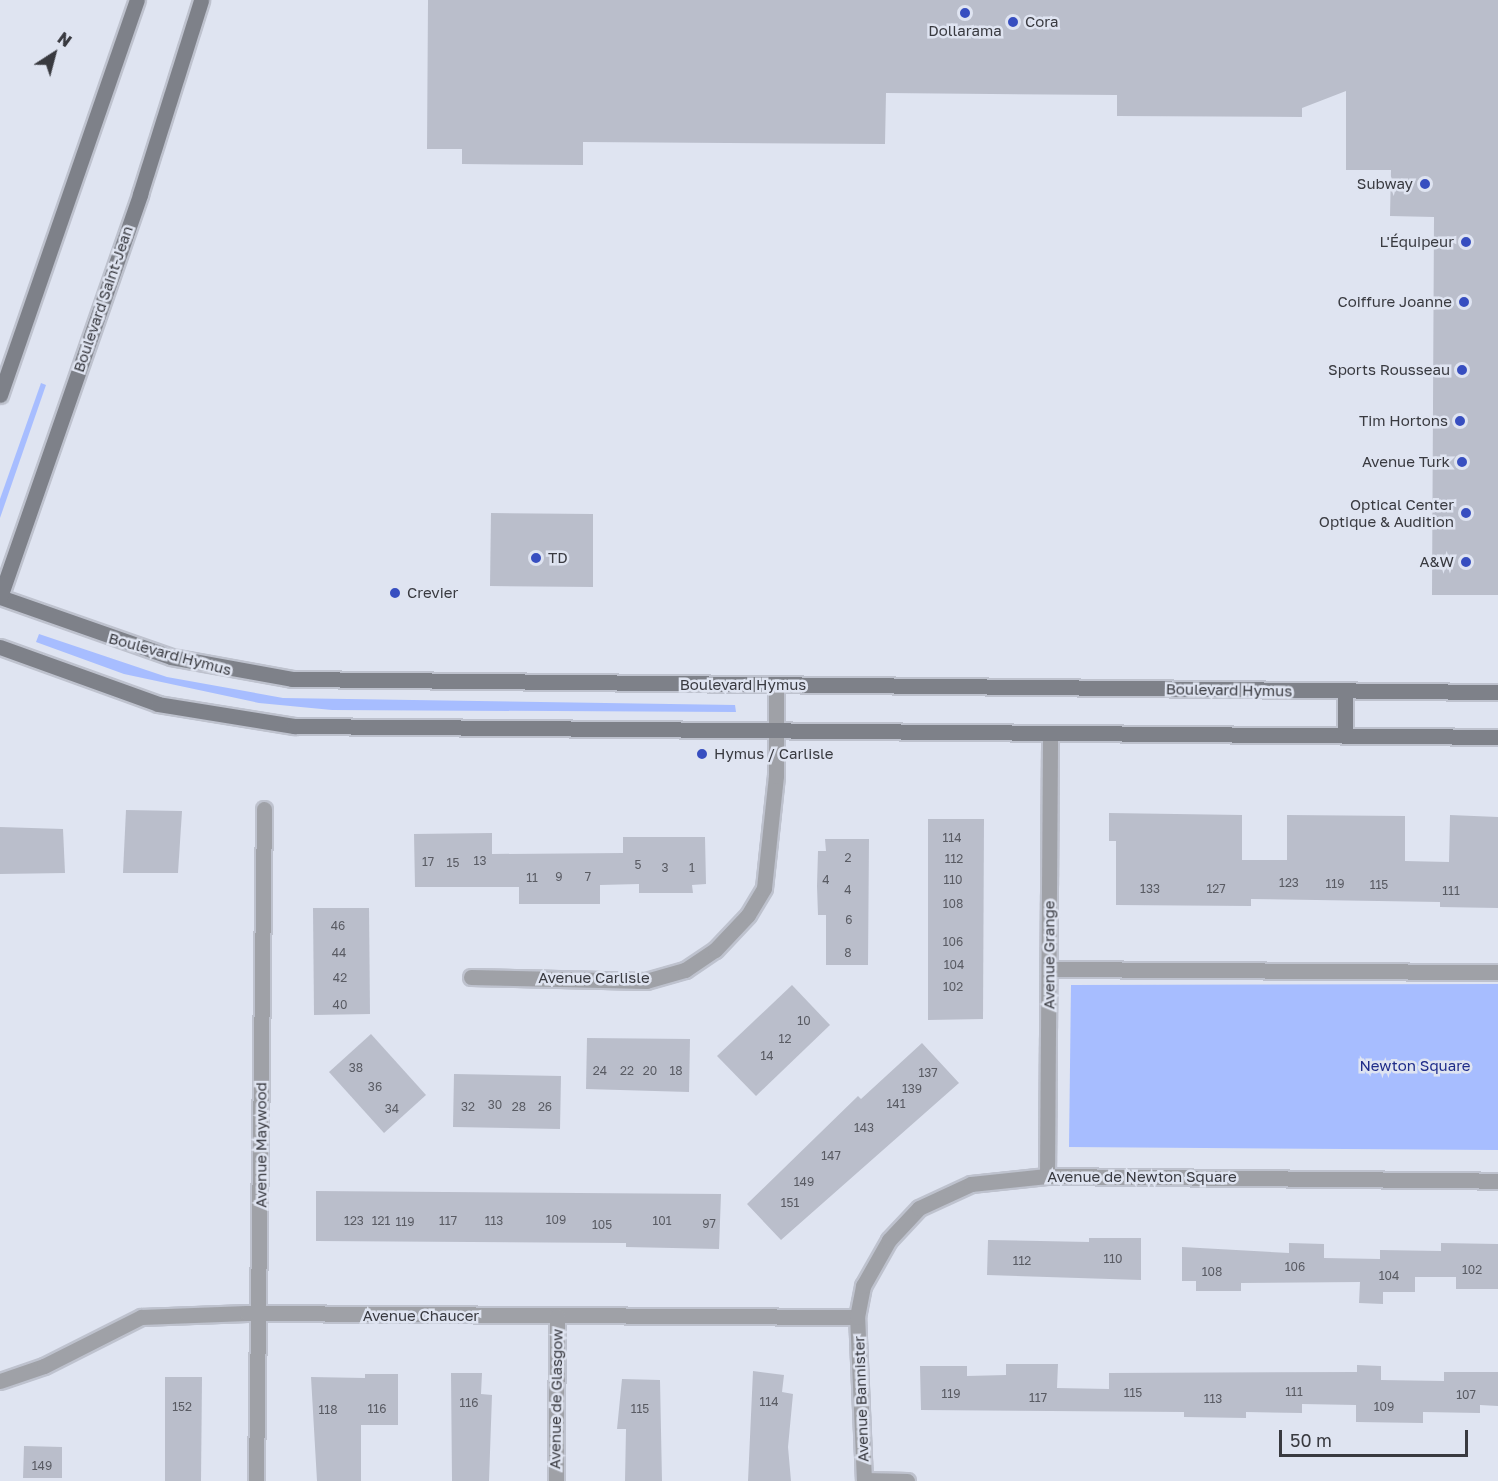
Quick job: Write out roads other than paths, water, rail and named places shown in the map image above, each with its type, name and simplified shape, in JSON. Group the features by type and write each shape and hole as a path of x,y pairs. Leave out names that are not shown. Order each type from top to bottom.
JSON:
{"street":[{"path":"0,395 137,0"},
{"name":"Boulevard Saint-Jean","path":"0,597 140,194 201,0"},
{"name":"Boulevard Hymus","path":"0,597 171,657 292,679 1498,692"},
{"path":"0,647 158,704 257,723 403,730 1498,737"},
{"name":"Avenue Carlisle","path":"471,977 646,981 685,970 715,950 748,915 764,888 776,776 776,685"},
{"path":"1345,691 1345,736"},
{"name":"Avenue Grange","path":"1047,1176 1050,735"},
{"name":"Avenue Maywood","path":"256,1481 260,1315 264,809"},
{"path":"1048,969 1498,972"},
{"name":"Avenue de Newton Square","path":"857,1317 863,1286 889,1240 919,1208 971,1184 1047,1176 1498,1181"},
{"name":"Avenue Chaucer","path":"0,1381 44,1366 141,1317 260,1315 857,1317"},
{"name":"Avenue de Glasgow","path":"556,1481 557,1316"},
{"name":"Avenue Bannister","path":"857,1317 864,1481"},
{"path":"864,1481 907,1481"}],"place":[{"name":"Dollarama","path":"965,13"},
{"name":"Cora","path":"1013,22"},
{"name":"Subway","path":"1425,184"},
{"name":"L'Équipeur","path":"1466,242"},
{"name":"Coiffure Joanne","path":"1464,302"},
{"name":"Sports Rousseau","path":"1462,370"},
{"name":"Tim Hortons","path":"1460,421"},
{"name":"Avenue Turk","path":"1462,462"},
{"name":"Optical Center Optique & Audition","path":"1466,513"},
{"name":"TD","path":"536,558"},
{"name":"A&W","path":"1466,562"},
{"name":"Crevier","path":"395,593"},
{"name":"Hymus / Carlisle","path":"702,754"}],"park label":[{"name":"Newton Square","path":"1415,1066"}]}
